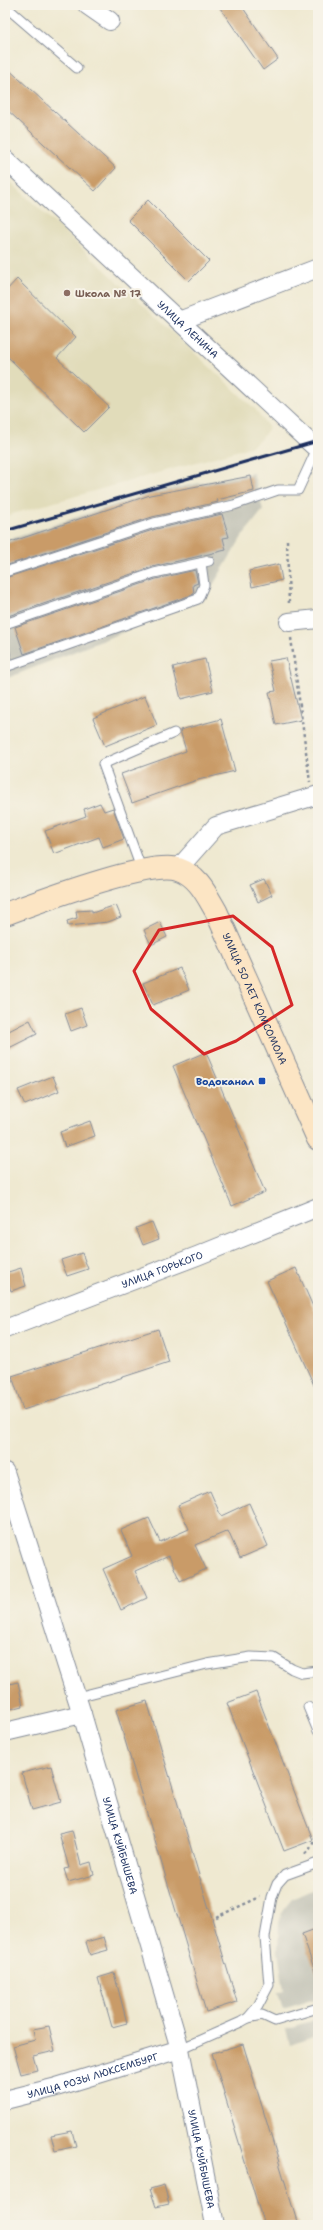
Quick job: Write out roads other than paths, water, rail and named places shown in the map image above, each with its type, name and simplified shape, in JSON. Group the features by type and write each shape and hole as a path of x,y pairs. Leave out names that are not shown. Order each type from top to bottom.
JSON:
{"street":[{"path":"87,5 110,21"},
{"name":"УЛИЦА ЛЕНИНА","path":"5,159 179,320 317,451"},
{"path":"179,320 318,268"},
{"path":"289,622 318,620"},
{"path":"5,914 66,892 142,871 165,868 178,869 216,826 315,796"},
{"name":"УЛИЦА 50 ЛЕТ КОМСОМОЛА","path":"178,869 192,876 203,887 216,911 318,1139"},
{"name":"УЛИЦА ГОРЬКОГО","path":"5,1328 198,1256 318,1206"},
{"name":"УЛИЦА КУЙБЫШЕВА","path":"5,1472 77,1697 180,2049 215,2225"},
{"path":"5,1732 82,1714"},
{"name":"УЛИЦА РОЗЫ ЛЮКСЕМБУРГ","path":"5,2100 53,2088 180,2049"}],"lane":[{"path":"5,6 77,68"},
{"path":"5,572 154,523 234,505 278,490 298,490 317,451"},
{"path":"5,624 154,573 205,562 204,585 198,599 8,666 5,653"},
{"path":"142,871 103,764 174,734"},
{"path":"77,1697 207,1664 251,1657 274,1658 302,1673 318,1671"},
{"path":"308,1707 318,1731"},
{"path":"248,2018 258,2006 269,1985 265,1937 272,1897 277,1884 285,1875 318,1863"},
{"path":"180,2049 248,2018 262,2015 275,2021 318,2008"}],"railway":[{"path":"5,531 318,441"}],"place":[{"name":"Школа № 17","path":"67,293"},
{"name":"Водоканал","path":"262,1081"}]}
